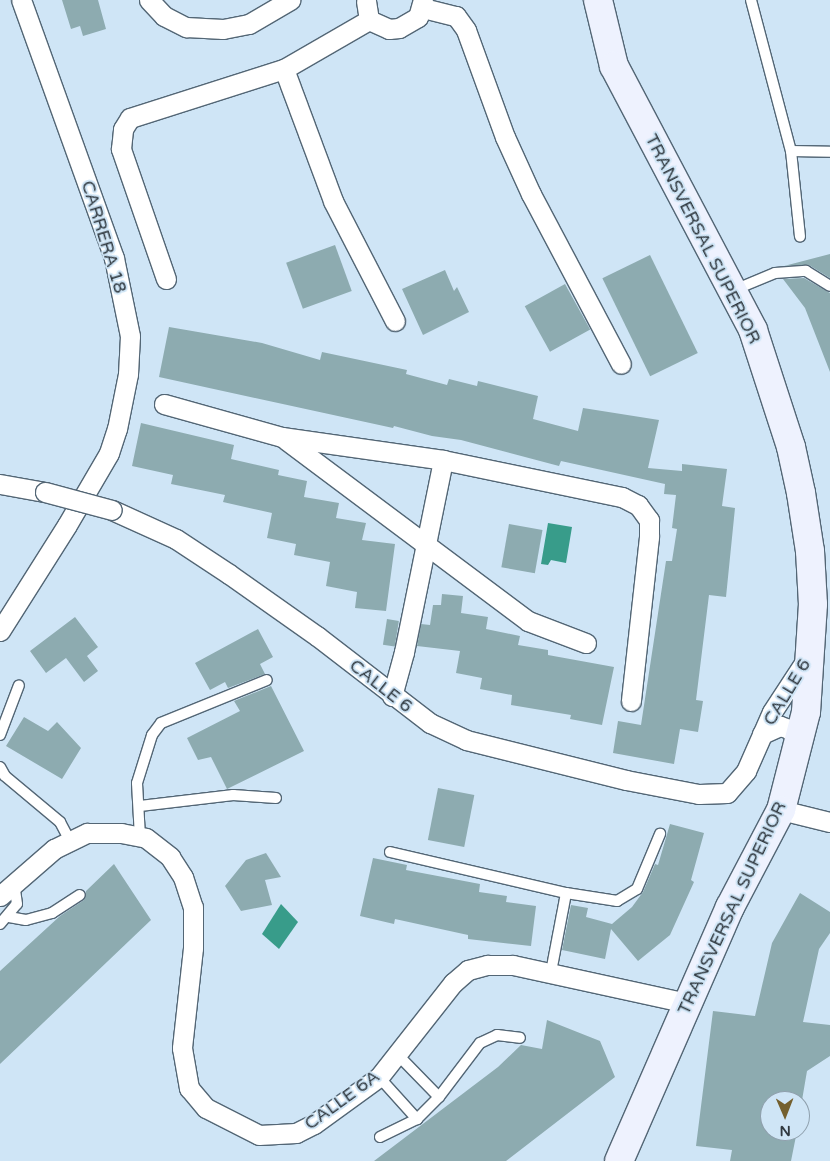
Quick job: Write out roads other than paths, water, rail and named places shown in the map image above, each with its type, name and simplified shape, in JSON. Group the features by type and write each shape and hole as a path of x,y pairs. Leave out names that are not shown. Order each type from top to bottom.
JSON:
{"main road":[{"name":"TRANSVERSAL SUPERIOR","path":"598,0 614,66 753,330 791,447 801,493 810,551 812,650 806,712 781,810 730,907 619,1161"}],"street":[{"name":"CARRERA 18","path":"0,631 67,525 109,453 117,429 128,374 130,336 114,258 21,0"},
{"path":"149,0 164,16 186,26 224,29 249,24 290,0"},
{"path":"366,0 369,20 378,26 399,28 418,17 423,4 456,16 466,30 505,137 531,194 621,364"},
{"path":"166,279 121,150 123,129 130,118 284,69 369,20"},
{"path":"284,69 334,201 395,321"},
{"path":"164,404 282,438 443,460 622,497 638,505 649,520 631,701"},
{"path":"282,438 424,541 528,620 586,643"},
{"path":"392,696 404,652 424,541 443,460"},
{"name":"CALLE 6","path":"0,484 45,492 112,510 176,539 317,636 392,696 430,723 466,740 626,780 699,794 727,793 736,785 762,734 812,650"},
{"name":"CALLE 6","path":"762,734 780,726 789,729 799,740"},
{"path":"781,810 830,822"},
{"name":"CALLE 6A","path":"0,896 54,849 87,833 121,833 140,837 170,856 183,877 193,907 193,948 182,1055 189,1088 206,1108 259,1135 296,1133 314,1124 379,1077 453,983 468,970 487,965 551,972 687,1003"}],"lane":[{"path":"752,0 791,151 800,237"},
{"path":"791,151 830,152"},
{"path":"732,290 775,273 806,271 830,286"},
{"path":"140,837 140,806 137,783 152,735 161,723 267,680"},
{"path":"0,735 19,685"},
{"path":"0,767 5,776 60,822 70,841"},
{"path":"140,806 233,795 276,798"},
{"path":"390,852 566,893 617,901 637,889 660,834"},
{"path":"0,924 9,917 17,904 14,883"},
{"path":"551,972 566,893"},
{"path":"9,917 26,920 52,913 80,895"},
{"path":"380,1137 417,1119 439,1097 480,1043 497,1035 520,1038"},
{"path":"397,1054 439,1097"},
{"path":"379,1077 417,1119"}]}
